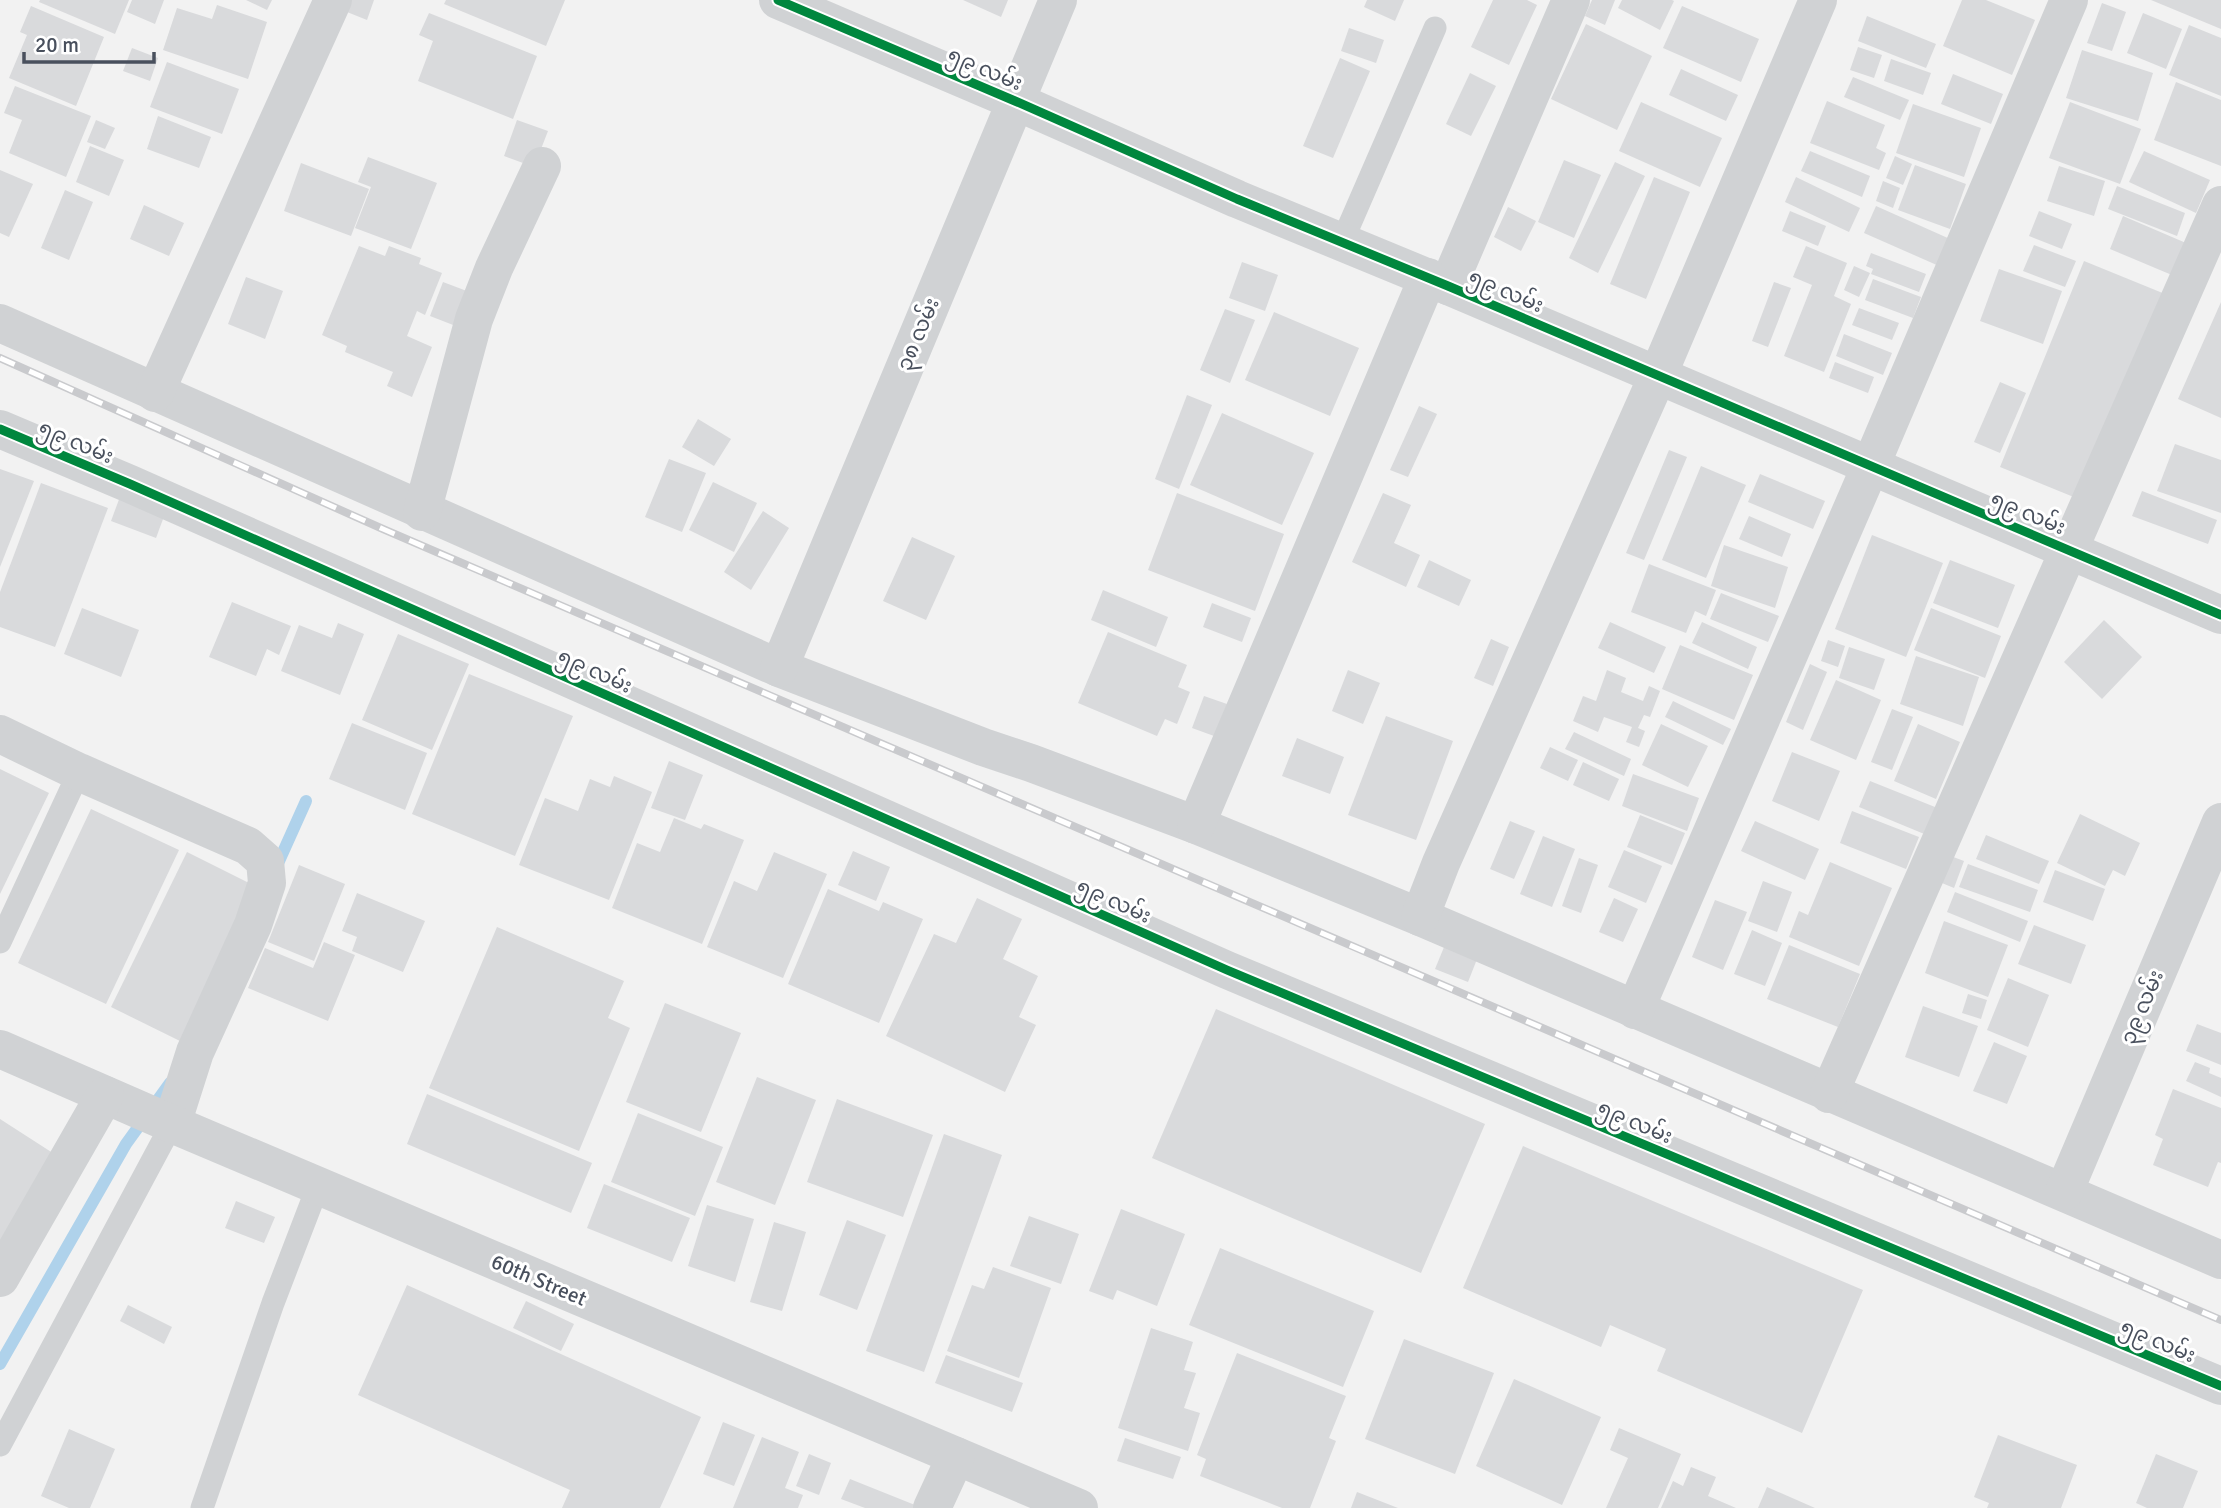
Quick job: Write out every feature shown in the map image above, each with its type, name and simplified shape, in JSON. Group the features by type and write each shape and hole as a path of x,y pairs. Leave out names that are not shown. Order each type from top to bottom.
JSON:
{"street":[{"path":"155,393 332,0"},
{"name":"၅၉ လမ်း","path":"778,0 1237,200 1438,281 2221,615"},
{"name":"၃၈ လမ်း","path":"779,668 1058,0"},
{"path":"1196,825 1438,281 1571,0"},
{"path":"1420,917 1441,863 1658,375 1818,0"},
{"path":"1635,1010 1871,465 2068,0"},
{"path":"422,512 474,319 494,268 542,166"},
{"path":"1829,1094 2221,205"},
{"path":"0,323 779,668 1196,825 1420,917 2221,1260"},
{"name":"၅၉ လမ်း","path":"0,429 1227,970 2221,1386"},
{"path":"0,734 79,772 248,846 265,861 267,883 253,925 195,1052 140,1110 0,1278"},
{"name":"၃၉ လမ်း","path":"2064,1192 2221,822"},
{"name":"60th Street","path":"0,1049 1079,1508"},
{"path":"932,1508 956,1455"}],"lane":[{"path":"1342,242 1435,28"},
{"path":"0,942 79,772"},
{"path":"0,1445 140,1110"},
{"path":"202,1508 272,1303 317,1186"}],"building":[{"path":"129,0 115,34 39,2"},
{"path":"132,0 164,0 155,24 127,12"},
{"path":"246,0 272,0 267,10"},
{"path":"346,0 374,0 367,20 342,10"},
{"path":"446,0 565,0 546,46 444,4"},
{"path":"963,0 1008,0 1001,17"},
{"path":"1367,0 1404,0 1395,21 1364,7"},
{"path":"1493,0 1527,0 1537,5 1509,65 1471,47"},
{"path":"1592,0 1615,0 1605,25 1585,16"},
{"path":"1622,0 1674,1 1660,30 1618,8"},
{"path":"1962,0 1986,0 2035,20 2012,75 1943,46"},
{"path":"2151,0 2221,0 2221,29"},
{"path":"2102,3 2126,12 2112,51 2087,43"},
{"path":"217,5 267,22 248,79 163,50 177,8 212,19"},
{"path":"31,6 104,37 76,106 9,78 27,35 20,32"},
{"path":"1682,6 1759,39 1741,82 1663,48"},
{"path":"429,13 537,56 513,119 418,81 433,41 419,35"},
{"path":"2143,13 2182,29 2166,69 2127,53"},
{"path":"1867,16 1936,44 1926,68 1858,41"},
{"path":"1586,24 1652,56 1617,130 1551,99"},
{"path":"2189,25 2221,38 2221,96 2169,75"},
{"path":"1349,28 1384,40 1376,63 1341,51"},
{"path":"1858,47 1882,55 1874,78 1850,70"},
{"path":"132,48 158,58 150,81 123,71"},
{"path":"2082,50 2153,73 2138,121 2066,98"},
{"path":"1340,58 1370,71 1333,158 1303,146"},
{"path":"1891,59 1931,73 1923,95 1884,81"},
{"path":"167,62 239,89 222,134 150,107"},
{"path":"1681,69 1738,95 1726,121 1669,95"},
{"path":"1470,73 1496,86 1471,136 1446,124"},
{"path":"1953,74 2003,94 1991,124 1941,104"},
{"path":"1853,77 1909,100 1900,120 1844,97"},
{"path":"2176,82 2221,100 2221,166 2154,140"},
{"path":"15,86 91,116 66,177 9,153 22,120 4,113"},
{"path":"1827,101 1885,125 1876,148 1886,153 1879,170 1810,143"},
{"path":"1641,102 1722,138 1700,187 1619,151"},
{"path":"2070,102 2141,129 2120,184 2049,158"},
{"path":"1913,104 1981,128 1964,177 1896,153"},
{"path":"158,116 211,137 199,168 147,149"},
{"path":"96,120 115,128 105,149 87,142"},
{"path":"517,120 548,131 534,167 504,156"},
{"path":"90,146 124,160 109,196 76,182"},
{"path":"1810,151 1870,176 1862,197 1801,171"},
{"path":"2144,151 2210,180 2196,213 2129,182"},
{"path":"1895,156 1912,164 1903,185 1886,178"},
{"path":"368,157 437,183 411,249 355,228 371,187 358,182"},
{"path":"1564,160 1601,175 1574,238 1538,222"},
{"path":"1615,162 1645,176 1598,273 1569,258"},
{"path":"301,163 369,189 351,236 284,211"},
{"path":"1915,165 1966,184 1950,229 1898,210"},
{"path":"2059,166 2105,181 2094,216 2047,201"},
{"path":"0,170 33,184 9,237 0,233"},
{"path":"1654,177 1690,192 1646,299 1610,284"},
{"path":"1796,177 1860,208 1849,232 1785,202"},
{"path":"1883,181 1900,188 1893,208 1876,201"},
{"path":"2117,186 2185,213 2177,236 2108,209"},
{"path":"65,190 93,202 69,260 41,248"},
{"path":"144,205 184,223 169,256 130,239"},
{"path":"1876,206 1950,239 1939,266 1864,233"},
{"path":"1508,207 1536,221 1521,251 1494,237"},
{"path":"1790,211 1826,226 1818,246 1782,231"},
{"path":"2039,211 2072,224 2062,249 2029,236"},
{"path":"2123,216 2193,246 2179,278 2110,249"},
{"path":"2034,245 2076,261 2065,287 2023,271"},
{"path":"359,246 385,256 389,246 421,258 419,264 442,273 425,315 417,311 407,336 432,347 412,397 387,386 393,372 345,352 347,346 322,335"},
{"path":"1806,246 1847,263 1834,296 1851,304 1824,372 1784,356 1812,285 1793,277"},
{"path":"1871,253 1926,274 1919,292 1871,274 1873,269 1866,266"},
{"path":"2084,261 2165,294 2081,500 2000,467"},
{"path":"1242,262 1278,275 1265,311 1229,298"},
{"path":"1854,266 1870,273 1859,297 1844,290"},
{"path":"1999,269 2062,291 2043,344 1980,321"},
{"path":"246,277 283,291 265,339 228,324"},
{"path":"1873,279 1921,297 1913,318 1865,300"},
{"path":"443,282 480,296 466,330 430,316"},
{"path":"1774,282 1791,288 1768,347 1752,341"},
{"path":"2221,302 2221,418 2178,399"},
{"path":"1859,308 1899,323 1892,340 1852,325"},
{"path":"1225,309 1255,320 1230,383 1200,370"},
{"path":"1274,312 1359,348 1330,416 1245,380"},
{"path":"1844,334 1892,353 1883,375 1836,356"},
{"path":"1835,362 1874,377 1868,393 1829,378"},
{"path":"2000,382 2026,393 2000,453 1974,442"},
{"path":"1187,395 1212,405 1179,489 1155,479"},
{"path":"1419,406 1437,414 1408,477 1390,470"},
{"path":"1222,413 1314,453 1282,525 1190,485"},
{"path":"698,419 731,439 714,466 682,447"},
{"path":"2175,444 2221,460 2221,513 2157,491"},
{"path":"1669,450 1687,457 1644,560 1626,553"},
{"path":"669,459 706,473 682,532 645,517"},
{"path":"1701,466 1746,485 1706,578 1662,560"},
{"path":"0,469 34,481 0,567"},
{"path":"1760,474 1825,501 1813,529 1748,502"},
{"path":"713,482 757,503 734,552 689,530"},
{"path":"41,483 108,508 55,647 0,627 0,592"},
{"path":"2142,491 2217,520 2208,544 2132,516"},
{"path":"1177,493 1284,534 1255,611 1148,570"},
{"path":"1383,493 1411,505 1394,543 1420,555 1406,587 1352,562"},
{"path":"121,494 166,511 156,538 111,521"},
{"path":"763,511 789,528 751,590 724,572"},
{"path":"1749,516 1791,534 1782,557 1739,539"},
{"path":"1872,535 1943,563 1906,657 1835,629"},
{"path":"912,537 955,556 926,620 883,601"},
{"path":"1724,545 1788,567 1775,608 1711,586"},
{"path":"1429,560 1471,580 1459,606 1417,587"},
{"path":"1950,560 2015,585 1998,628 1933,603"},
{"path":"1649,564 1716,590 1706,616 1695,611 1686,633 1631,612"},
{"path":"1103,590 1168,617 1156,647 1091,620"},
{"path":"1721,593 1779,616 1768,642 1710,619"},
{"path":"232,602 291,626 279,655 267,649 256,676 209,657"},
{"path":"1212,603 1251,618 1242,642 1203,627"},
{"path":"82,608 139,630 121,677 64,654"},
{"path":"1931,608 2001,636 1985,678 1914,650"},
{"path":"2104,620 2142,657 2102,699 2064,662"},
{"path":"1610,622 1666,647 1654,673 1598,648"},
{"path":"1702,622 1757,647 1748,669 1692,643"},
{"path":"338,623 364,634 340,695 281,671 299,625 332,638"},
{"path":"1108,632 1187,665 1178,687 1190,692 1177,724 1165,719 1157,736 1078,703"},
{"path":"398,634 469,664 432,750 362,720"},
{"path":"1491,639 1509,647 1493,686 1474,678"},
{"path":"1828,640 1845,646 1838,667 1821,661"},
{"path":"1680,645 1753,675 1734,720 1662,689"},
{"path":"1849,647 1885,659 1874,690 1839,678"},
{"path":"1916,656 1979,677 1963,726 1900,704"},
{"path":"1810,664 1827,672 1803,730 1786,722"},
{"path":"1348,670 1380,683 1363,724 1332,711"},
{"path":"1607,670 1626,678 1621,692 1643,701 1649,686 1660,691 1650,717 1644,715 1638,728 1645,731 1639,747 1626,742 1632,727 1604,717 1598,732 1573,721 1583,696 1596,701"},
{"path":"469,674 573,716 515,856 412,814"},
{"path":"1836,680 1881,700 1856,760 1810,740"},
{"path":"1204,696 1227,704 1214,736 1192,728"},
{"path":"1673,701 1731,729 1723,745 1665,717"},
{"path":"1892,709 1913,717 1892,770 1871,762"},
{"path":"1386,716 1453,741 1416,840 1348,815"},
{"path":"352,723 427,753 405,810 329,779"},
{"path":"1661,724 1708,746 1688,787 1642,765"},
{"path":"1918,724 1960,742 1936,799 1894,781"},
{"path":"1574,732 1631,759 1624,776 1565,749"},
{"path":"1297,738 1344,757 1330,794 1282,776"},
{"path":"1550,747 1578,760 1568,781 1540,768"},
{"path":"1792,752 1840,771 1819,821 1772,801"},
{"path":"669,761 703,775 685,820 651,808"},
{"path":"1583,762 1619,779 1609,801 1573,785"},
{"path":"0,769 49,793 0,894"},
{"path":"1633,774 1699,798 1687,831 1622,806"},
{"path":"614,776 652,792 609,900 519,865 545,798 578,811 590,779 610,787"},
{"path":"1870,781 1940,809 1929,836 1859,807"},
{"path":"91,809 179,850 106,1004 18,963"},
{"path":"1852,811 1919,837 1906,869 1840,843"},
{"path":"2080,814 2140,843 2125,876 2113,870 2105,886 2057,863"},
{"path":"1640,815 1685,833 1672,865 1627,847"},
{"path":"674,818 701,829 704,824 744,840 702,944 612,908 637,843 660,852"},
{"path":"1510,821 1535,831 1514,879 1490,869"},
{"path":"1755,821 1819,849 1805,880 1741,851"},
{"path":"1986,835 2049,861 2039,884 1976,859"},
{"path":"1543,836 1575,849 1552,907 1520,894"},
{"path":"1624,850 1662,866 1646,903 1608,887"},
{"path":"853,851 890,867 876,901 838,885"},
{"path":"187,852 257,887 182,1042 111,1007"},
{"path":"774,852 827,874 783,978 707,947 734,881 757,891"},
{"path":"1948,855 1964,861 1954,888 1937,881"},
{"path":"1579,858 1598,865 1581,913 1562,906"},
{"path":"1830,862 1892,888 1859,966 1789,937 1799,911 1808,915"},
{"path":"1968,864 2038,890 2030,912 1959,887"},
{"path":"299,865 345,884 314,961 268,942"},
{"path":"2055,870 2105,889 2093,921 2043,902"},
{"path":"1763,881 1792,892 1777,932 1748,921"},
{"path":"828,889 879,911 883,902 923,919 879,1023 788,984"},
{"path":"1955,892 2028,921 2020,942 1947,912"},
{"path":"357,893 425,921 403,972 352,951 357,937 342,931"},
{"path":"977,898 1022,919 1003,959 1038,976 1019,1017 1036,1025 1005,1092 886,1036 934,934 956,943"},
{"path":"1614,898 1638,909 1623,942 1599,932"},
{"path":"1715,900 1747,912 1723,970 1692,957"},
{"path":"1944,921 2008,945 1988,997 1925,973"},
{"path":"2034,925 2086,945 2071,984 2018,964"},
{"path":"497,927 624,981 608,1018 630,1028 579,1151 429,1088"},
{"path":"1752,930 1782,943 1765,986 1734,974"},
{"path":"1449,935 1481,949 1468,982 1435,969"},
{"path":"324,942 355,955 328,1021 248,988 265,948 313,968"},
{"path":"1789,945 1860,974 1838,1027 1767,999"},
{"path":"2008,978 2049,995 2028,1047 1987,1030"},
{"path":"1968,994 1987,1000 1981,1019 1962,1013"},
{"path":"665,1003 741,1033 701,1132 626,1102"},
{"path":"1923,1006 1978,1026 1959,1077 1905,1057"},
{"path":"1216,1009 1485,1124 1421,1273 1152,1158"},
{"path":"2197,1024 2221,1033 2221,1065 2186,1051"},
{"path":"1994,1042 2027,1056 2007,1104 1973,1091"},
{"path":"2195,1062 2210,1068 2209,1073 2221,1078 2221,1097 2186,1081"},
{"path":"757,1077 816,1100 775,1205 716,1182"},
{"path":"2173,1089 2221,1108 2221,1163 2218,1162 2208,1187 2153,1165 2163,1139 2155,1135"},
{"path":"427,1094 592,1163 571,1213 407,1144"},
{"path":"837,1099 933,1135 903,1217 807,1182"},
{"path":"638,1113 723,1147 695,1216 611,1182"},
{"path":"0,1119 59,1157 0,1249"},
{"path":"944,1134 1002,1155 924,1372 866,1351"},
{"path":"1523,1146 1863,1290 1802,1433 1657,1371 1666,1349 1610,1325 1601,1347 1463,1288"},
{"path":"604,1184 690,1218 672,1262 587,1228"},
{"path":"236,1201 275,1217 264,1243 225,1228"},
{"path":"707,1205 754,1219 735,1282 688,1266"},
{"path":"1121,1209 1185,1234 1157,1306 1117,1290 1113,1300 1089,1291"},
{"path":"1029,1216 1079,1234 1061,1284 1010,1266"},
{"path":"847,1220 886,1235 857,1310 819,1295"},
{"path":"774,1222 806,1232 782,1311 750,1302"},
{"path":"1220,1248 1374,1311 1343,1387 1189,1325"},
{"path":"993,1267 1051,1288 1019,1378 947,1351 972,1285 984,1289"},
{"path":"407,1285 701,1417 660,1508 562,1508 570,1490 358,1395"},
{"path":"526,1301 574,1324 561,1351 513,1328"},
{"path":"128,1305 172,1327 164,1344 120,1321"},
{"path":"1151,1328 1193,1342 1184,1370 1196,1373 1184,1408 1200,1413 1188,1451 1118,1428"},
{"path":"1404,1339 1494,1373 1455,1474 1365,1439"},
{"path":"1237,1353 1346,1396 1329,1438 1336,1441 1310,1508 1282,1508 1200,1476 1206,1459 1197,1455"},
{"path":"946,1355 1023,1383 1012,1412 935,1383"},
{"path":"1514,1379 1601,1417 1562,1505 1476,1466"},
{"path":"723,1422 755,1435 734,1486 703,1474"},
{"path":"1619,1428 1681,1454 1658,1508 1606,1508 1628,1458 1610,1450"},
{"path":"69,1429 115,1449 90,1508 69,1508 41,1496"},
{"path":"1998,1435 2077,1465 2061,1508 1987,1508 1989,1503 1974,1497"},
{"path":"762,1437 799,1452 785,1488 803,1495 798,1508 733,1508"},
{"path":"1125,1438 1181,1457 1173,1479 1117,1461"},
{"path":"809,1454 831,1463 819,1495 796,1486"},
{"path":"2156,1454 2198,1471 2183,1508 2147,1508 2136,1503"},
{"path":"1691,1467 1716,1477 1708,1496 1736,1508 1661,1508 1673,1481 1683,1486"},
{"path":"850,1479 915,1505 914,1508 865,1508 841,1499"},
{"path":"1767,1487 1815,1508 1758,1508"},
{"path":"1357,1492 1398,1508 1351,1508"}],"waterway":[{"path":"275,870 306,801"},
{"path":"0,1364 126,1144 170,1083"}],"railway":[{"path":"0,358 383,529 2221,1320"}],"cycle path":[{"path":"778,0 1237,199 2221,615"},
{"path":"0,429 130,484 1227,970 2221,1386"}]}
